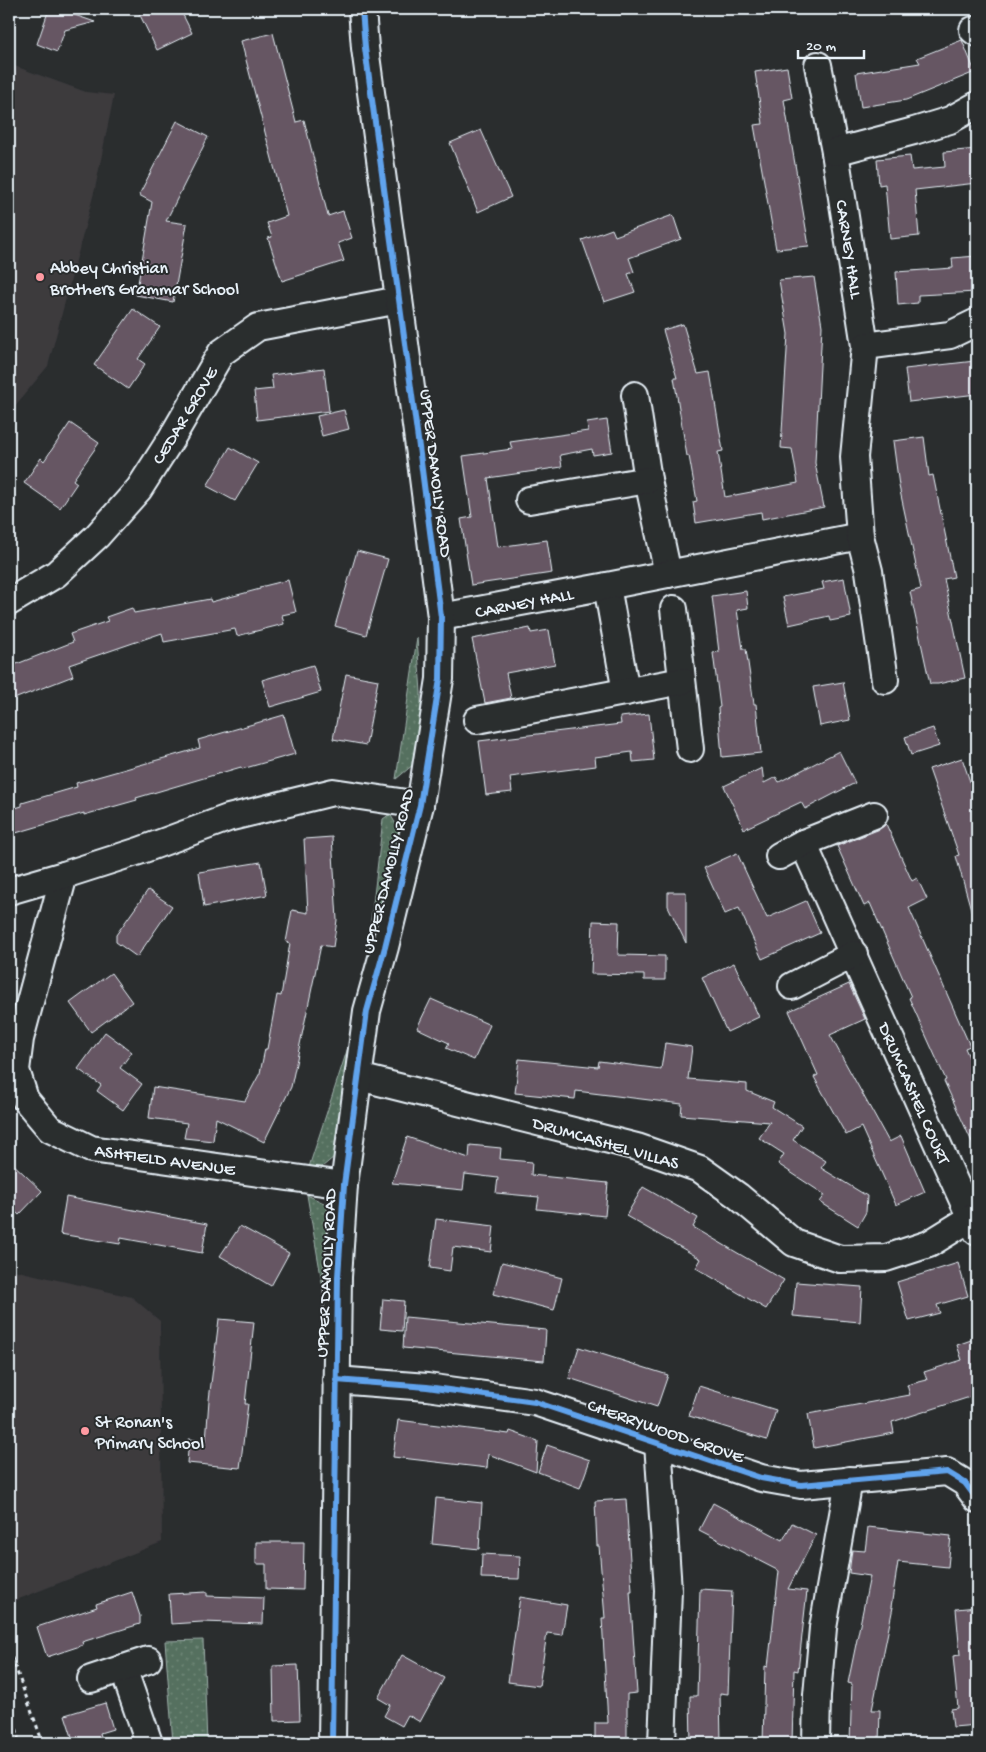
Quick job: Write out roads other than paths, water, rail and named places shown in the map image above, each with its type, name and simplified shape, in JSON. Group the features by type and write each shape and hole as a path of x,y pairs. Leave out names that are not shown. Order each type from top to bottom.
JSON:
{"street":[{"name":"UPPER DAMOLLY ROAD","path":"332,1743 338,1277 344,1185 367,1012 420,805 440,679 440,617 365,48 362,9"},
{"name":"CARNEY HALL","path":"818,66 835,152 865,346 854,457 860,536 869,571 885,680"},
{"path":"835,152 950,120 977,105"},
{"name":"CEDAR GROVE","path":"9,602 56,574 97,536 125,505 138,489 171,439 221,353 258,327 399,300"},
{"path":"865,346 950,335 977,322"},
{"path":"635,396 648,480 668,574"},
{"path":"529,500 648,480"},
{"name":"CARNEY HALL","path":"440,617 860,536"},
{"path":"607,586 626,692"},
{"path":"674,609 690,749"},
{"path":"477,720 682,681"},
{"path":"9,891 64,876 139,851 228,818 333,792 420,805"},
{"path":"779,856 803,843 874,816"},
{"name":"DRUMCASHEL COURT","path":"803,843 974,1225"},
{"name":"ASHFIELD AVENUE","path":"64,876 20,1039 16,1070 25,1099 50,1129 91,1149 344,1185"},
{"path":"792,986 854,954"},
{"name":"DRUMCASHEL VILLAS","path":"359,1077 637,1147 700,1169 738,1196 794,1243 840,1259 886,1258 921,1247 974,1225"},
{"name":"CHERRYWOOD GROVE","path":"336,1380 427,1387 535,1402 761,1478 801,1485 947,1472 965,1483 977,1499"},
{"name":"CHERRYWOOD GROVE","path":"658,1443 668,1590 662,1743"},
{"path":"816,1743 817,1695 823,1628 849,1480"},
{"path":"91,1679 148,1660"},
{"path":"123,1668 149,1743"}],"place":[{"name":"Abbey Christian Brothers Grammar School","path":"40,277"},
{"name":"St Ronan's Primary School","path":"85,1431"}]}
